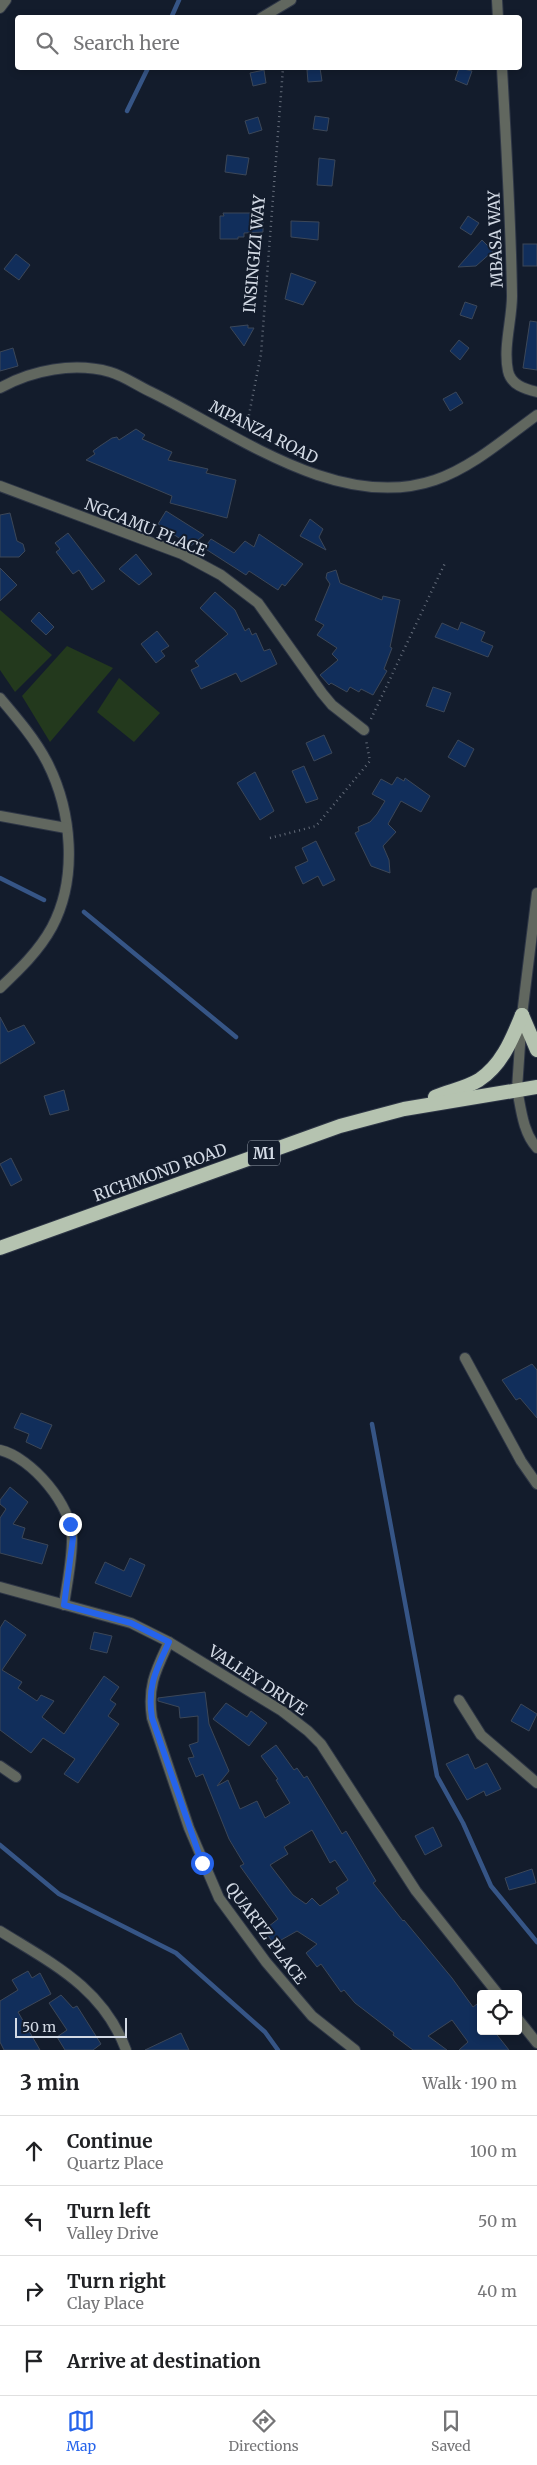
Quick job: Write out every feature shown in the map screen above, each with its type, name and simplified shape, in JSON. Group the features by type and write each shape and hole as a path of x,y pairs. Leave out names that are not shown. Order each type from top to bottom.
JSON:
{"highway":[{"path":"522,1016 537,1050"},
{"path":"404,1109 478,1080 504,1054 522,1016"},
{"name":"RICHMOND ROAD","path":"0,1248 340,1126 404,1109 517,1089 537,1088"}],"street":[{"path":"0,8 6,0"},
{"path":"266,15 292,0"},
{"path":"497,0 498,15"},
{"name":"MBASA WAY","path":"502,70 512,298 507,345 508,372 516,384 523,389 537,392"},
{"name":"MPANZA ROAD","path":"0,388 14,380 72,367 110,372 170,401 243,441 314,475 363,486 406,487 436,480 472,462 537,415"},
{"name":"NGCAMU PLACE","path":"0,486 182,554 228,580 258,603 332,704 364,730"},
{"path":"0,698 47,763 64,812 68,872 52,927 26,963 0,988"},
{"path":"0,816 66,828"},
{"path":"537,893 522,1016 517,1089 525,1126 531,1141 537,1148"},
{"path":"465,1358 521,1461 537,1484"},
{"path":"0,1450 21,1460 36,1472 49,1486 66,1516 73,1538 64,1605"},
{"name":"VALLEY DRIVE","path":"0,1587 131,1623 169,1642 282,1711 308,1731 321,1744 416,1891 495,1990"},
{"name":"QUARTZ PLACE","path":"169,1642 154,1674 150,1690 150,1705 152,1718 202,1863 219,1898 266,1962 312,2016 355,2050"},
{"path":"459,1700 480,1735 537,1783"},
{"path":"0,1766 16,1777"},
{"path":"0,1931 80,1982 96,1998 111,2018 126,2050"},
{"path":"522,2024 537,2043"}],"path":[{"name":"INSINGIZI WAY","path":"243,441 261,354 283,70"},
{"path":"270,838 316,826 370,761 364,730 387,688 446,561"}],"green space":[{"path":"0,610 52,655 15,692 0,670"},
{"path":"67,646 113,668 50,742 22,696"},
{"path":"119,678 160,713 134,742 97,712"}],"building":[{"path":"264,70 266,83 253,86 250,73"},
{"path":"307,70 320,70 322,81 308,82"},
{"path":"458,70 472,71 467,85 455,80"},
{"path":"315,116 329,118 327,131 313,129"},
{"path":"258,117 262,130 249,134 245,121"},
{"path":"227,155 249,158 246,175 225,172"},
{"path":"319,158 335,160 332,186 317,185"},
{"path":"223,213 263,213 263,232 244,233 244,237 238,237 238,239 220,239 220,216 224,216"},
{"path":"468,216 479,223 471,235 460,228"},
{"path":"291,221 319,222 318,240 291,237"},
{"path":"482,240 493,251 476,266 458,267"},
{"path":"523,244 537,244 537,266 523,266"},
{"path":"16,254 30,265 19,280 4,269"},
{"path":"291,273 316,282 303,305 285,299"},
{"path":"465,302 477,306 472,319 460,315"},
{"path":"530,321 537,322 537,370 523,368"},
{"path":"248,325 248,328 254,328 244,346 230,327"},
{"path":"459,340 469,348 460,360 450,351"},
{"path":"13,348 18,366 0,371 0,352"},
{"path":"456,392 463,403 450,411 443,399"},
{"path":"136,429 145,435 142,439 172,452 168,460 208,469 206,473 236,480 227,518 170,503 172,496 86,460 95,454 93,451 112,438 117,437 119,440"},
{"path":"166,511 204,535 191,546 158,524"},
{"path":"10,513 17,541 23,544 25,551 19,557 0,557 0,515"},
{"path":"310,519 323,529 319,537 326,550 300,536"},
{"path":"68,533 105,581 92,590 79,570 73,574 56,552 60,549 55,543"},
{"path":"259,534 303,564 285,586 282,584 278,590 249,571 246,575 204,548 211,539 234,553 245,541 254,547"},
{"path":"136,554 152,574 139,585 119,569"},
{"path":"0,568 17,585 0,601"},
{"path":"336,570 340,583 382,600 383,596 400,600 390,647 392,648 384,669 387,671 373,695 361,689 359,692 350,687 347,692 331,683 329,685 320,675 338,660 332,654 337,648 317,635 324,625 315,620 330,584 326,578 327,573"},
{"path":"215,592 235,610 245,631 249,628 252,635 256,633 264,651 270,649 277,664 241,682 236,673 201,689 191,670 199,666 195,661 228,634 200,608"},
{"path":"39,612 54,627 46,635 31,621"},
{"path":"461,622 485,632 481,641 493,646 488,657 435,637 442,623 458,630"},
{"path":"157,631 169,646 161,651 165,656 156,663 141,644"},
{"path":"433,687 451,693 444,712 426,706"},
{"path":"324,735 332,753 314,761 306,743"},
{"path":"458,740 474,749 465,767 448,757"},
{"path":"304,766 318,799 306,803 292,771"},
{"path":"255,772 274,811 260,820 237,783"},
{"path":"397,777 404,781 405,778 430,796 421,812 401,801 388,824 396,832 383,846 389,860 390,873 371,866 355,833 359,831 358,827 370,822 385,801 372,794 381,779 392,785"},
{"path":"316,841 335,880 323,886 318,876 303,884 295,867 308,861 302,848"},
{"path":"0,1017 8,1032 24,1025 35,1043 0,1064"},
{"path":"64,1090 69,1110 50,1115 44,1096"},
{"path":"11,1158 22,1180 11,1186 0,1164"},
{"path":"532,1364 537,1370 537,1418 520,1398 516,1400 502,1380"},
{"path":"21,1413 52,1425 41,1449 26,1442 29,1434 14,1428"},
{"path":"10,1487 28,1502 13,1524 25,1528 22,1538 48,1545 42,1564 0,1553 0,1518 6,1509 0,1504 0,1500"},
{"path":"130,1558 145,1565 131,1597 95,1583 105,1562 124,1571"},
{"path":"5,1620 26,1635 2,1670 22,1682 18,1688 37,1701 41,1695 54,1701 42,1717 64,1734 104,1676 119,1687 110,1700 116,1704 108,1716 119,1724 78,1783 64,1774 75,1759 43,1738 31,1753 0,1730 0,1628"},
{"path":"94,1632 112,1636 107,1653 90,1649"},
{"path":"205,1692 209,1724 229,1771 217,1786 228,1780 240,1809 257,1801 265,1818 290,1803 276,1780 278,1779 261,1756 276,1745 294,1770 297,1768 304,1778 307,1776 342,1834 346,1831 376,1881 373,1883 452,1978 473,2007 477,2004 477,2035 497,2035 509,2050 459,2050 468,2042 452,2020 428,2036 447,2050 413,2050 355,2003 344,1990 341,1992 321,1964 317,1967 306,1953 317,1944 297,1931 274,1944 264,1930 278,1919 240,1866 244,1864 229,1839 203,1774 196,1777 188,1758 194,1757 189,1745 198,1742 198,1716 180,1718 179,1707 158,1701 158,1698","holes":["312,1830 330,1863 335,1860 348,1880 336,1888 339,1893 320,1906 312,1898 306,1904 293,1895 270,1865 288,1854 284,1847"]},
{"path":"226,1703 247,1717 251,1711 267,1723 249,1746 213,1719"},
{"path":"521,1704 537,1714 529,1731 511,1721"},
{"path":"468,1754 475,1769 487,1763 501,1789 486,1796 484,1791 467,1800 446,1764"},
{"path":"433,1827 442,1846 425,1855 415,1836"},
{"path":"532,1869 536,1883 509,1890 505,1878"},
{"path":"28,1971 32,1978 40,1973 51,1994 18,2012 40,2050 4,2050 0,2042 0,2001 18,1990 12,1980"},
{"path":"61,1995 73,2008 77,2006 101,2044 93,2050 65,2050 57,2037 67,2030 49,2003"},
{"path":"181,2033 189,2050 145,2050"}],"waterway":[{"path":"172,15 179,0"},
{"path":"127,111 147,70"},
{"path":"0,878 44,900"},
{"path":"84,912 236,1037"},
{"path":"372,1424 437,1776 463,1823 491,1886 537,1942"},
{"path":"0,1845 59,1894 176,1953 265,2032 278,2050"}],"route":[{"path":"70,1524 73,1538 64,1605 131,1623 169,1642 154,1674 150,1690 150,1705 152,1718 202,1863"}]}
